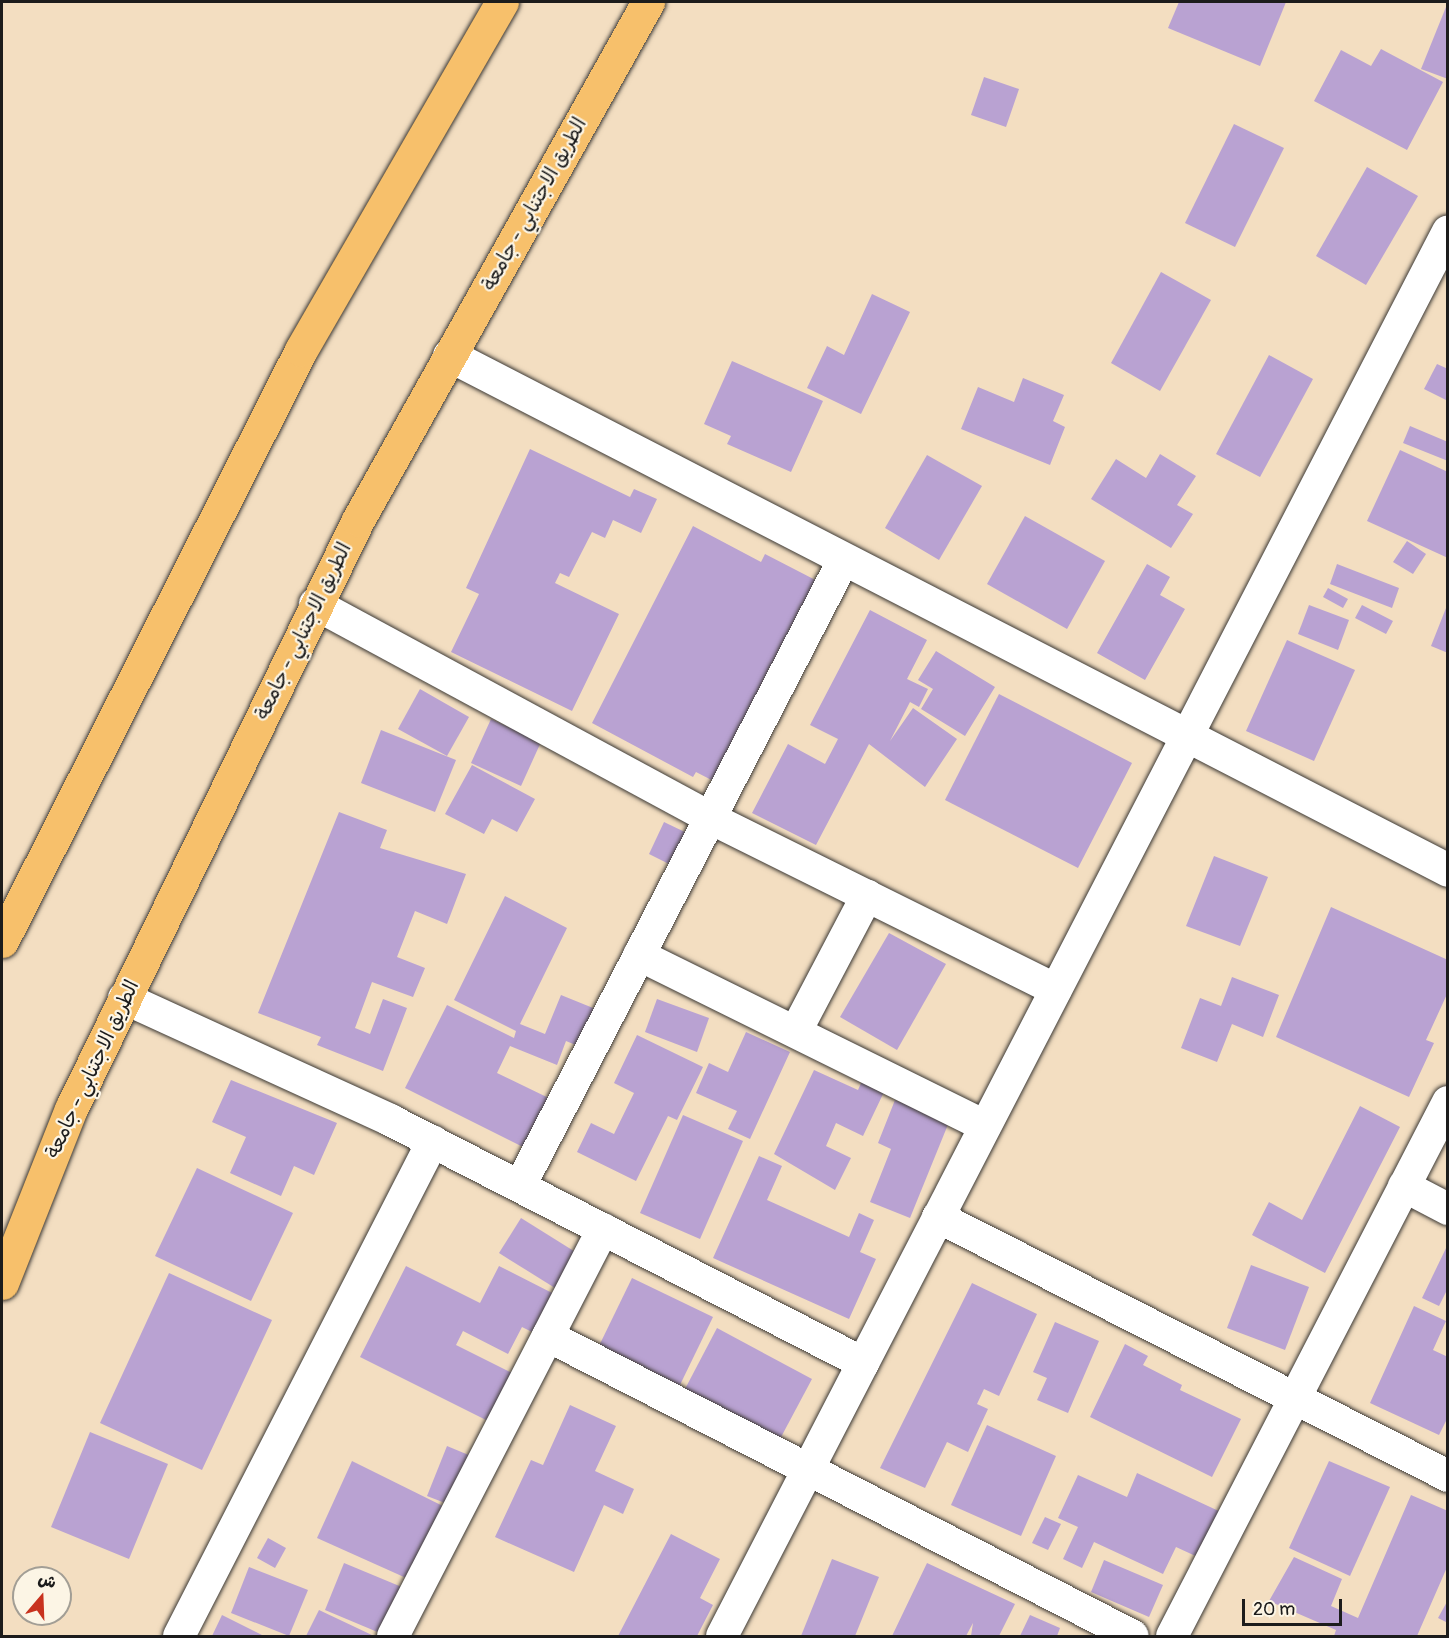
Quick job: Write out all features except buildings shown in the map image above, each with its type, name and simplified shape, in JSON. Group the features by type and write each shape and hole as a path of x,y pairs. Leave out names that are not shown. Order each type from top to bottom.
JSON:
{"main road":[{"path":"2,941 290,370 502,2"},
{"name":"الطريق الاجتنابي - جامعة","path":"2,1283 71,1109 315,604 449,355 648,2"}],"street":[{"path":"722,1636 1187,735 1443,249"},
{"path":"449,355 1448,870"},
{"path":"520,1186 844,559"},
{"path":"315,604 710,818 1056,990"},
{"path":"796,1031 867,896"},
{"path":"639,955 985,1126"},
{"path":"124,998 433,1142 863,1363"},
{"path":"1172,1636 1448,1102"},
{"path":"179,1636 433,1142"},
{"path":"1404,1186 1448,1209"},
{"path":"938,1217 1448,1476"},
{"path":"393,1636 603,1229"},
{"path":"548,1336 1133,1636"}]}
